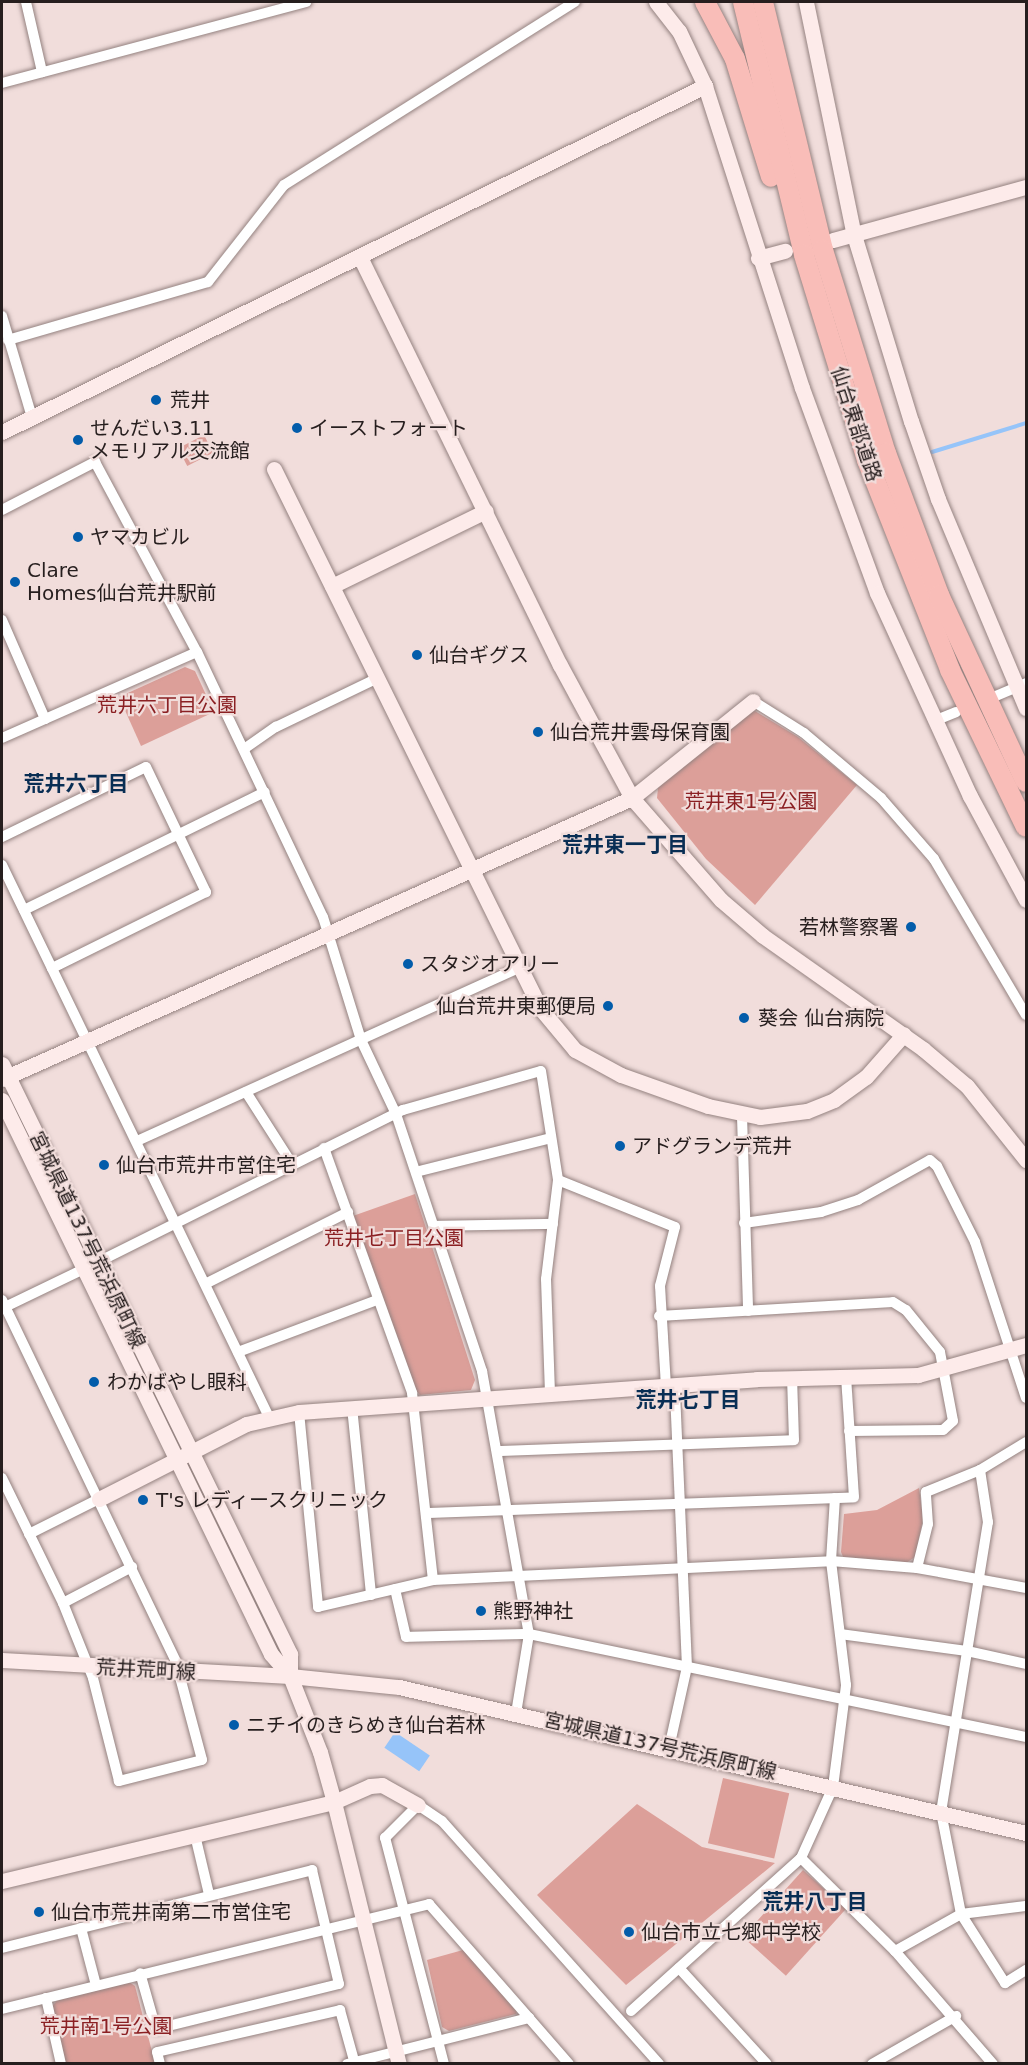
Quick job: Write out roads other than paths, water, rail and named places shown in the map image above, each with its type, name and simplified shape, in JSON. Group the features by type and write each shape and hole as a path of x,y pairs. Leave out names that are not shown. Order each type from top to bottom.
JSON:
{"highway":[{"path":"705,2 735,59 795,258 844,389"},
{"name":"仙台東部道路","path":"743,2 788,196 844,389 920,600 1026,827"},
{"name":"仙台東部道路","path":"765,2 772,44 823,250 886,453 939,595 1026,782"}],"street":[{"path":"26,2 42,72"},
{"path":"2,83 306,2"},
{"path":"8,340 208,282 284,185 575,2"},
{"path":"656,2 679,31 705,86 758,258 873,582 934,722 1026,900"},
{"path":"806,2 854,235 934,488 1021,686 1026,708"},
{"path":"2,432 705,86"},
{"path":"833,240 1026,187"},
{"path":"758,258 785,251"},
{"path":"360,257 560,665 632,798 721,900 763,936 904,1034 967,1086 1026,1160"},
{"path":"2,316 32,417"},
{"path":"2,510 95,462 197,652 265,792 327,934 361,1040 396,1114 482,1371 499,1451 529,1634 516,1713"},
{"path":"274,469 471,870 551,1026 587,1060 621,1076 742,1116 784,1115 834,1100 866,1077 904,1034"},
{"path":"332,586 486,511"},
{"path":"2,620 45,719"},
{"path":"2,738 197,652"},
{"path":"244,748 276,727 378,678"},
{"path":"996,696 1021,686"},
{"path":"4,1074 87,1042 632,798 753,701 804,733 881,798 934,859 1026,1015"},
{"path":"934,722 956,712"},
{"path":"2,837 146,767 206,892 52,968"},
{"path":"24,910 265,792"},
{"path":"2,865 207,1283 269,1417"},
{"path":"137,1141 520,967"},
{"path":"2,1479 63,1603 88,1666 119,1781 202,1760 177,1672 177,1662 3,1304 91,1265 396,1114 540,1071 558,1180 546,1280 550,1395"},
{"name":"宮城県道137号荒浜原町線","path":"4,1074 91,1265 185,1456 271,1654 290,1676 399,1687 669,1748 1026,1833"},
{"path":"246,1092 292,1164"},
{"name":"宮城県道137号荒浜原町線","path":"2,1100 91,1265"},
{"path":"742,1116 748,1311"},
{"path":"416,1172 551,1138"},
{"path":"324,1148 413,1402 428,1513 433,1580"},
{"path":"744,1223 820,1212 858,1200 930,1160 937,1166 975,1242 1020,1347 1026,1398"},
{"path":"558,1180 675,1227 660,1286 659,1316 679,1444 687,1667 669,1748"},
{"path":"207,1283 348,1212"},
{"path":"434,1226 553,1224"},
{"path":"238,1352 377,1300"},
{"path":"659,1316 893,1302 906,1310 940,1352 945,1368 953,1421 943,1430 849,1431"},
{"path":"29,1534 246,1424 269,1417 352,1407 487,1397 671,1388 792,1378 918,1374 1020,1347"},
{"path":"428,1513 508,1507 854,1497 846,1377"},
{"path":"499,1451 794,1440 792,1378"},
{"path":"352,1407 371,1595"},
{"path":"299,1412 318,1607 433,1580 831,1561 916,1568 1026,1588"},
{"path":"916,1568 928,1524 926,1492 980,1470 1026,1442"},
{"path":"980,1470 988,1521 941,1812 961,1914 1005,1983 1026,1970"},
{"path":"631,2011 801,1858 833,1787 844,1699 840,1634 831,1561 835,1498"},
{"path":"63,1603 132,1567"},
{"path":"395,1589 406,1637 529,1634 956,1720 1026,1737"},
{"path":"840,1634 967,1651 1026,1664"},
{"name":"荒井荒町線","path":"2,1660 177,1672 290,1676"},
{"path":"290,1676 320,1752 397,2057"},
{"path":"2,1881 334,1802 382,1785 442,1821 659,2064"},
{"path":"418,1805 385,1838 444,2064"},
{"path":"195,1834 209,1894"},
{"path":"801,1858 895,1951 956,2016 993,2064"},
{"path":"2,1947 312,1870 339,1984 156,2029 140,1973"},
{"path":"2,2009 326,1927 429,1904 569,2064"},
{"path":"895,1951 961,1914 1026,1906"},
{"path":"81,1928 96,1985"},
{"path":"679,1968 767,2064"},
{"path":"46,1998 61,2064"},
{"path":"160,2064 157,2052 340,2010 352,2063 397,2057 438,2041 529,2018"},
{"path":"873,2064 956,2016"}],"water":[{"path":"395,1732 430,1755 419,1771 384,1748"}],"waterway":[{"path":"932,452 1026,423"}],"place":[{"name":"荒井","path":"156,400"},
{"name":"イーストフォート","path":"297,428"},
{"name":"せんだい3.11 メモリアル交流館","path":"78,440"},
{"name":"ヤマカビル","path":"78,537"},
{"name":"Clare Homes仙台荒井駅前","path":"15,582"},
{"name":"仙台ギグス","path":"417,655"},
{"name":"仙台荒井雲母保育園","path":"538,732"},
{"name":"若林警察署","path":"911,927"},
{"name":"スタジオアリー","path":"408,964"},
{"name":"仙台荒井東郵便局","path":"608,1006"},
{"name":"葵会 仙台病院","path":"744,1018"},
{"name":"アドグランデ荒井","path":"620,1146"},
{"name":"仙台市荒井市営住宅","path":"104,1165"},
{"name":"わかばやし眼科","path":"94,1382"},
{"name":"T's レディースクリニック","path":"143,1500"},
{"name":"熊野神社","path":"481,1611"},
{"name":"ニチイのきらめき仙台若林","path":"234,1725"},
{"name":"仙台市荒井南第二市営住宅","path":"39,1912"},
{"name":"仙台市立七郷中学校","path":"629,1932"}],"district":[{"name":"荒井六丁目","path":"76,784"},
{"name":"荒井東一丁目","path":"625,845"},
{"name":"荒井七丁目","path":"688,1400"},
{"name":"荒井八丁目","path":"815,1902"}],"park label":[{"name":"荒井六丁目公園","path":"167,705"},
{"name":"荒井東1号公園","path":"751,801"},
{"name":"荒井七丁目公園","path":"394,1238"},
{"name":"荒井南1号公園","path":"106,2026"}]}
